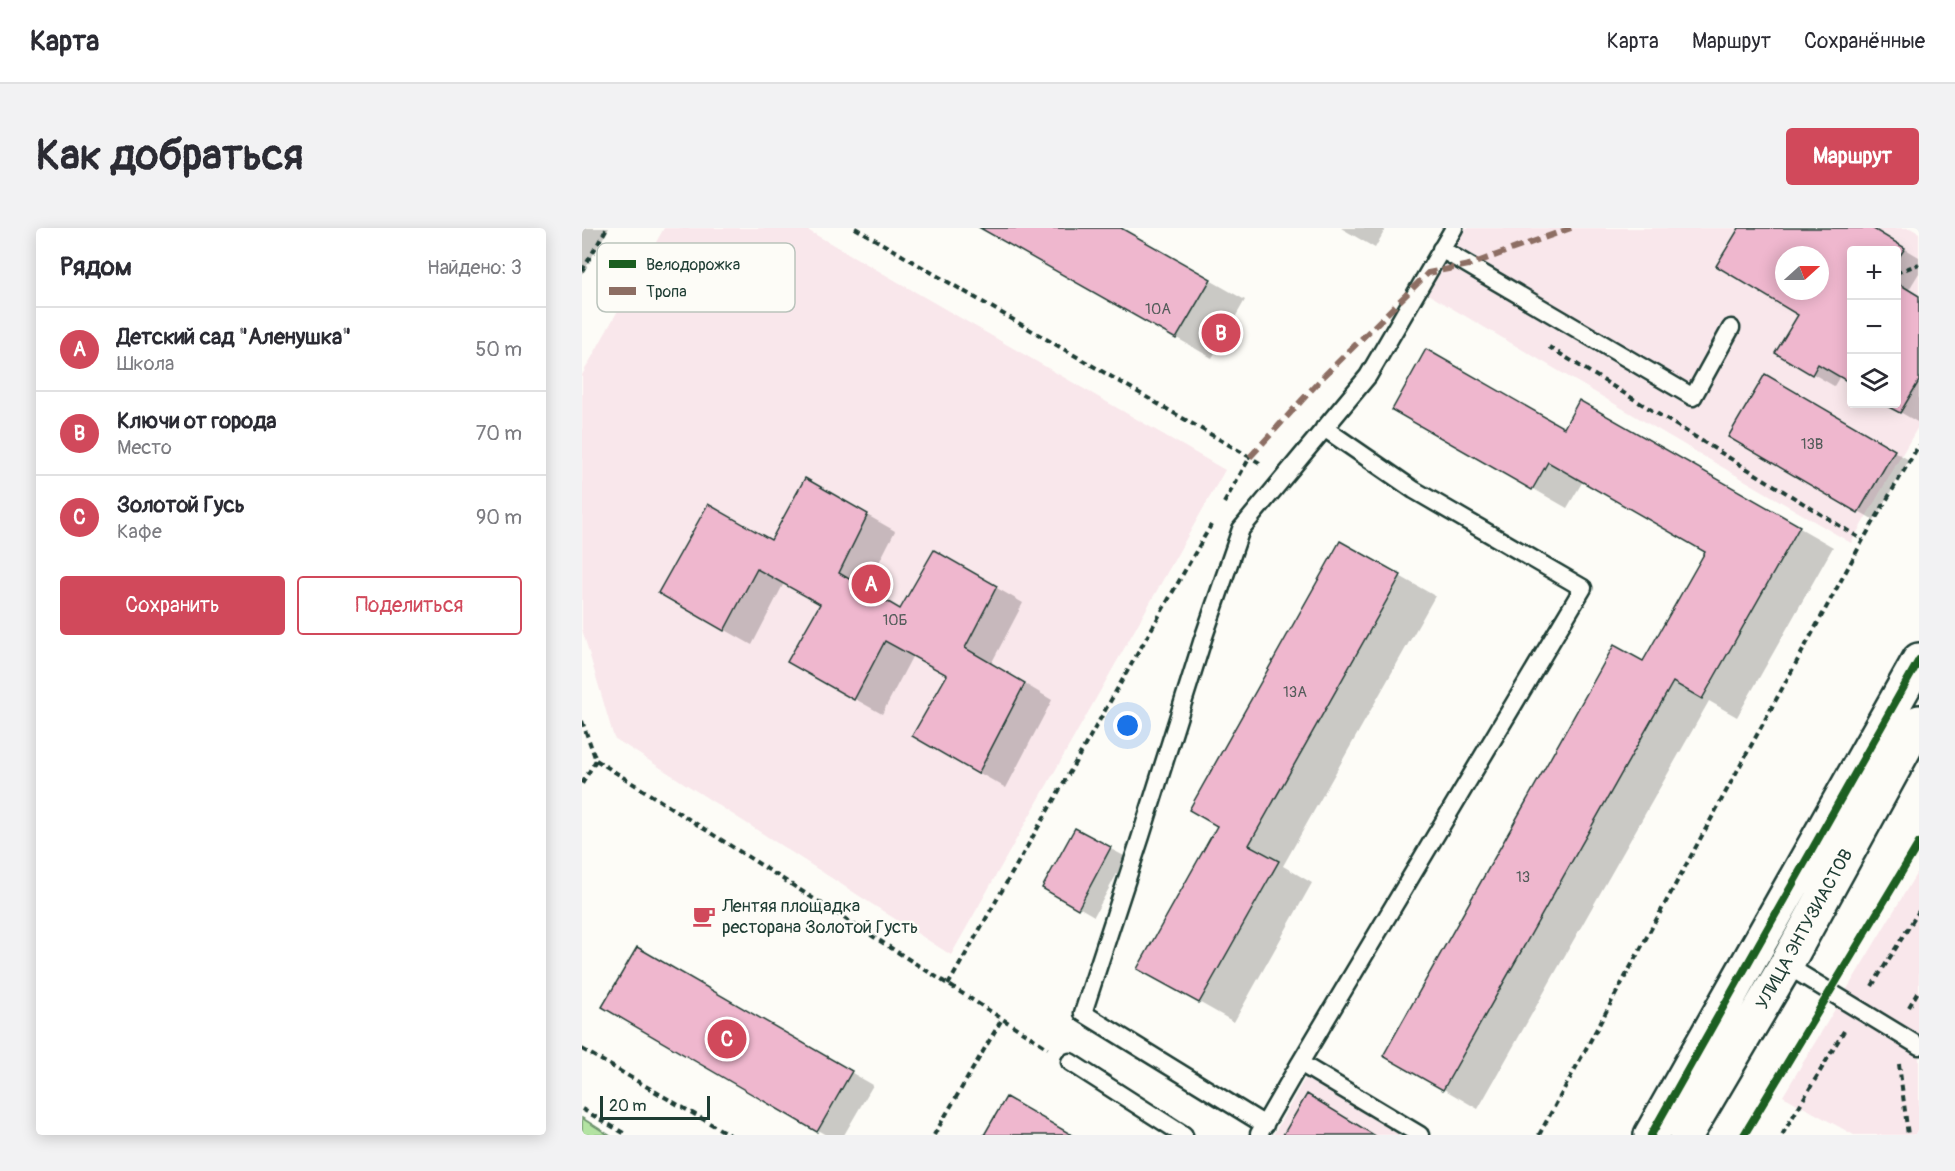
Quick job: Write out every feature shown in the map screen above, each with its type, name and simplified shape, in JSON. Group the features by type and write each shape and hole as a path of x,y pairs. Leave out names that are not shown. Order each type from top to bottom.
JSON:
{"street":[{"path":"1651,1135 1919,660"},
{"name":"УЛИЦА ЭНТУЗИАСТОВ","path":"1686,1135 1786,965 1919,722"}],"lane":[{"path":"1324,428 1414,490 1583,588 1262,1130 1083,1013 1203,639 1241,529 1324,428 1368,376 1454,228"},
{"path":"1441,249 1693,397 1731,328"},
{"path":"1786,965 1919,1046"},
{"path":"1070,1062 1184,1135"},
{"path":"1300,1063 1420,1135"}],"path":[{"path":"598,243 607,228"},
{"path":"855,228 1284,477"},
{"path":"582,271 597,245"},
{"path":"1901,271 1919,264"},
{"path":"1539,341 1863,540"},
{"path":"1539,1135 1863,540 1919,445"},
{"path":"1221,509 1250,457"},
{"path":"948,985 1215,519"},
{"path":"582,721 596,760 1070,1062"},
{"path":"582,784 596,760"},
{"path":"934,1135 1002,1019"},
{"path":"582,1049 730,1135"},
{"path":"582,1109 627,1135"}],"shaded area":[{"path":"664,228 804,228 1225,470 951,955 614,738 582,629 582,375 617,312 795,312 795,243 656,243"},
{"path":"1465,228 1910,228 1919,233 1919,425 1851,543 1426,293"},
{"path":"1919,869 1919,1135 1854,1135 1783,1096"},
{"path":"1305,1078 1400,1135 1273,1135"}],"green space":[{"path":"582,1118 609,1135 582,1135"}],"building":[{"path":"980,228 1121,228 1211,279 1176,339"},
{"path":"1739,228 1872,228 1905,248 1901,254 1901,246 1847,246 1847,381 1818,364 1812,375 1775,353 1798,315 1716,266"},
{"path":"1901,285 1919,296 1919,381 1900,413 1891,408 1901,408"},
{"path":"1426,349 1564,428 1579,400 1800,526 1702,699 1673,682 1443,1090 1383,1056 1614,645 1643,661 1705,552 1548,462 1532,490 1392,410"},
{"path":"1765,374 1895,450 1858,513 1728,437"},
{"path":"805,478 868,514 839,573 900,609 934,550 997,586 965,648 1025,683 978,774 912,736 947,675 885,641 854,700 787,662 820,604 757,569 724,631 658,593 708,504 771,540"},
{"path":"1340,541 1401,575 1249,845 1279,861 1199,1003 1137,969 1217,826 1189,810"},
{"path":"1075,828 1111,847 1078,909 1042,888"},
{"path":"637,947 852,1071 817,1132 602,1007"},
{"path":"1307,1094 1374,1135 1283,1135"},
{"path":"1006,1097 1072,1135 984,1135"}],"marked path":[{"path":"1250,457 1325,375 1428,273 1469,265 1571,228"}],"cycle path":[{"path":"1651,1135 1919,660"},
{"path":"1744,1135 1919,843"}],"place":[{"name":"Ключи от города","path":"1221,333"},
{"name":"Детский сад \"Аленушка\"","path":"871,584"},
{"name":"Лентяя площадка ресторана Золотой Густь","path":"704,916"},
{"name":"Золотой Гусь","path":"727,1039"}]}
